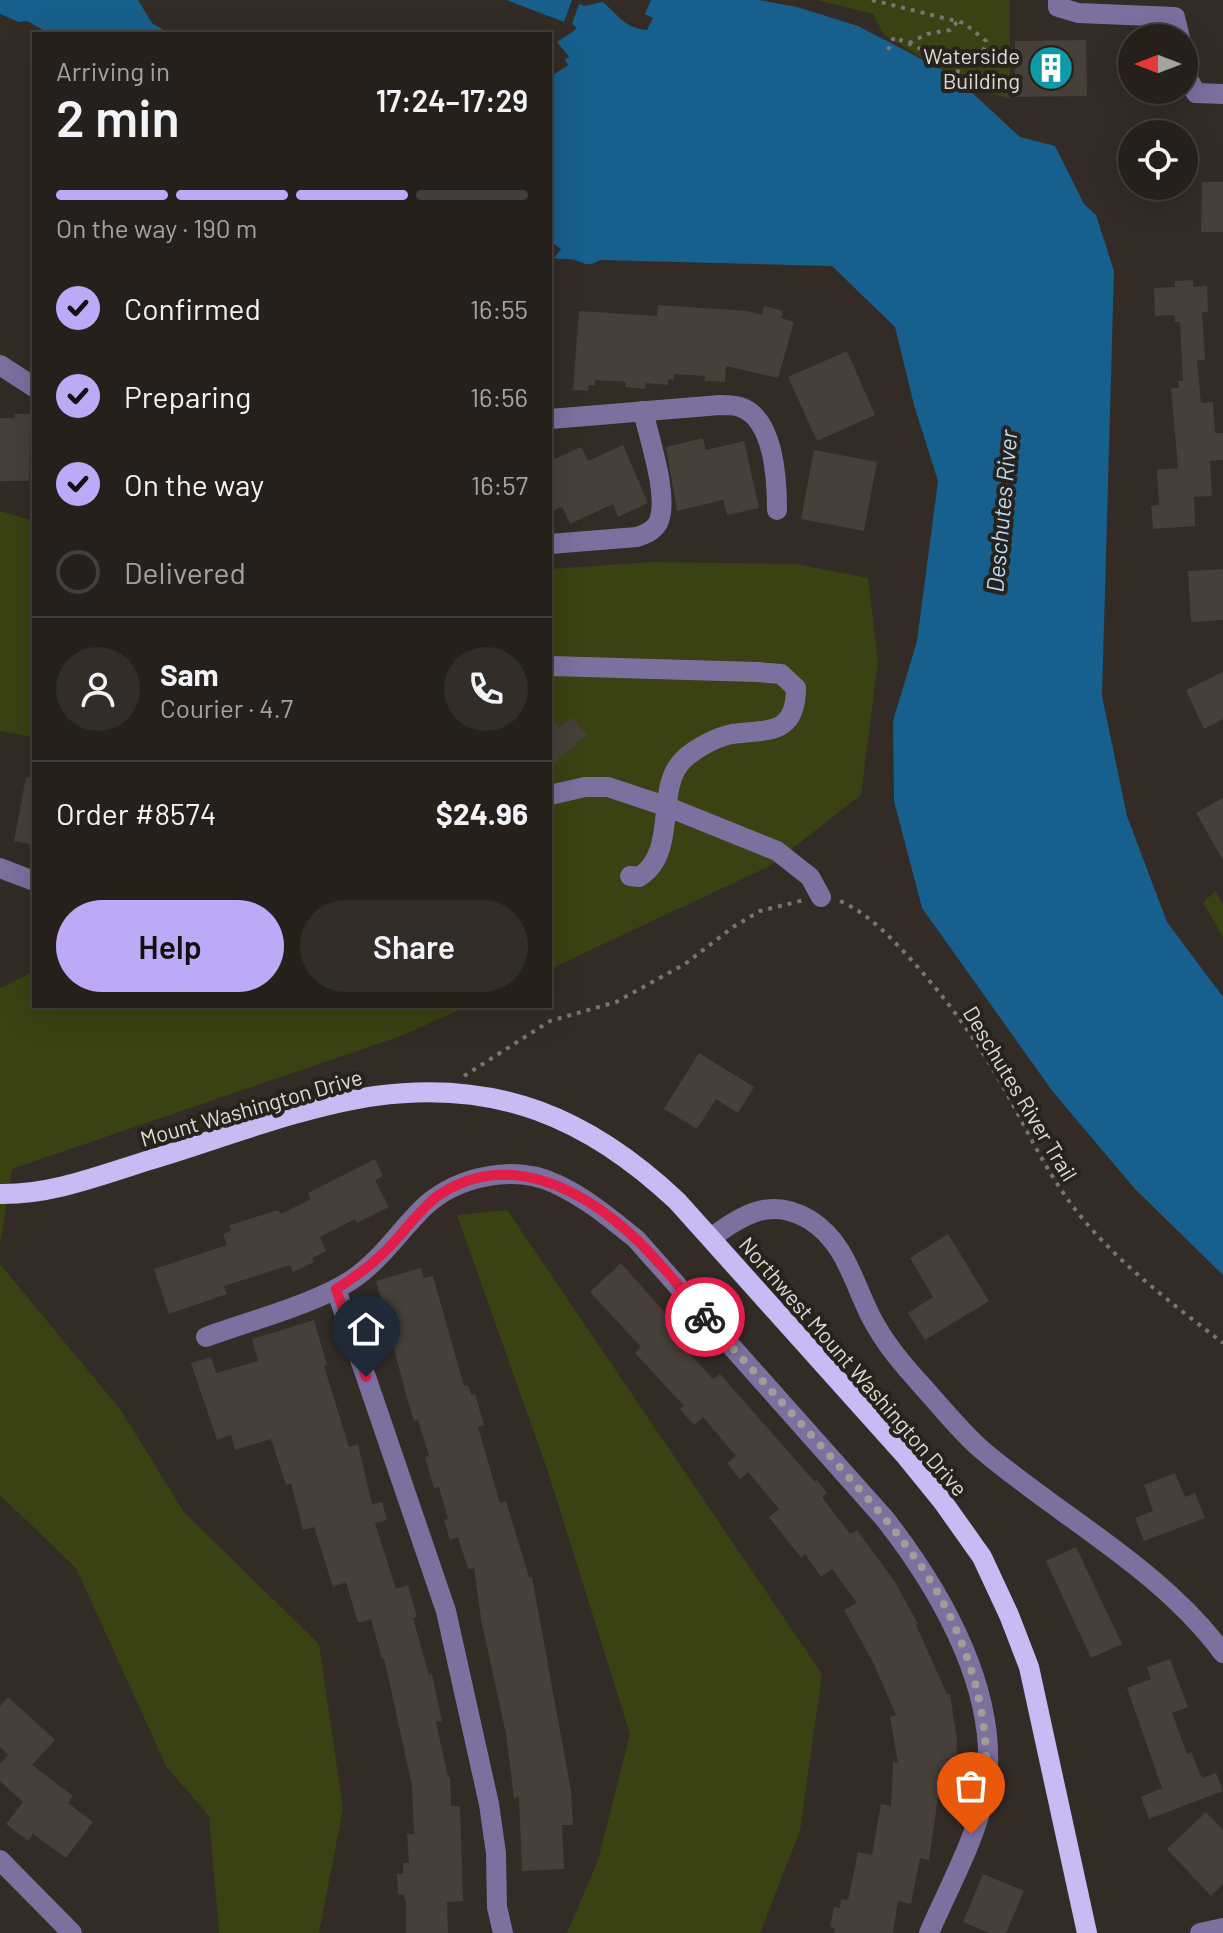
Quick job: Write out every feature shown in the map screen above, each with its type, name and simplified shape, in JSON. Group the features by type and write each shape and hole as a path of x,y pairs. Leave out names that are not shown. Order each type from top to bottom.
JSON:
{"main road":[{"name":"Mount Washington Drive","path":"0,1194 67,1186 319,1108 373,1096 448,1091 521,1105 564,1120 602,1140 645,1170"},
{"name":"Northwest Mount Washington Drive","path":"645,1170 711,1238 904,1454 982,1557 1029,1667 1087,1933"}],"street":[{"path":"1058,0 1058,7 1078,13 1129,8 1175,17 1177,24"},
{"path":"1198,93 1223,94"},
{"path":"0,365 32,386"},
{"path":"552,419 720,405 740,407 755,416 766,431 777,484 777,510"},
{"path":"552,544 637,537 649,533 657,525 663,503 643,411"},
{"path":"552,666 781,674 796,688 792,710 783,724 755,734 730,735 681,761 672,779 655,862 639,877 630,876"},
{"path":"552,795 585,787 608,787 668,807 777,851 810,877 821,897"},
{"path":"0,868 32,880"},
{"path":"206,1337 336,1289 369,1267 425,1206 467,1181 493,1176 536,1177 556,1184 604,1214 636,1239 885,1519 915,1558 949,1618 968,1661 984,1717 987,1760 984,1797 932,1932"},
{"path":"711,1238 744,1214 765,1210 791,1211 811,1220 833,1240 849,1265 870,1316 897,1358 950,1418 982,1450 1159,1584 1206,1630 1223,1653"},
{"path":"336,1289 446,1611 489,1804 496,1853 497,1907 503,1933"},
{"path":"0,1860 72,1933"},
{"path":"1200,1933 1223,1928"}],"path":[{"path":"872,0 964,23 986,41 980,57 970,61 894,37 887,52"},
{"path":"909,43 927,34 950,30 958,21"},
{"path":"955,83 961,60"},
{"path":"448,1091 471,1069 550,1021 616,1002 685,964 733,927 760,911 821,897"},
{"name":"Deschutes River Trail","path":"821,897 852,907 880,927 937,987 994,1070 1060,1189 1088,1225 1148,1285 1223,1343"}],"green space":[{"path":"817,0 1010,0 1010,99 971,87 884,35 873,14"},
{"path":"0,511 32,520 32,737 0,731"},
{"path":"651,562 796,564 868,578 878,661 861,795 770,866 552,968 552,569"},
{"path":"1215,891 1223,904 1223,937 1203,903"},
{"path":"32,972 32,1008 464,1008 401,1036 12,1169 0,1244 0,988"},
{"path":"507,1210 822,1674 800,1831 760,1933 567,1933 598,1860 630,1734 548,1472 457,1215"},
{"path":"0,1264 120,1409 184,1512 319,1644 343,1809 319,1933 219,1933 209,1816 166,1766 76,1568 0,1495"}],"water":[{"path":"0,0 138,0 152,23 167,32 46,32 27,21 19,22 0,14"},
{"path":"507,0 572,0 564,22"},
{"name":"Deschutes River","path":"651,0 759,0 797,7 858,26 954,76 1020,137 1055,146 1084,204 1096,215 1114,271 1102,696 1127,816 1167,922 1223,997 1223,1275 1135,1189 1053,1092 922,908 894,801 893,721 917,641 938,481 914,405 895,327 832,266 600,260 587,264 573,259 554,258 561,249 552,242 552,76 568,65 565,60 569,57 557,42 575,30 572,24 579,4 584,6 603,2 628,24 647,30 653,18 645,14"}],"building":[{"name":"Waterside Building","path":"1086,40 1087,96 1015,97 1015,41"},
{"path":"1202,182 1223,182 1223,232 1201,232"},
{"path":"1193,280 1193,287 1207,286 1208,312 1202,312 1205,360 1197,360 1201,403 1213,402 1215,433 1223,433 1223,460 1210,461 1212,496 1194,497 1195,526 1153,529 1151,506 1159,505 1157,470 1178,468 1171,388 1179,388 1178,381 1183,381 1180,322 1175,322 1174,315 1155,316 1154,288 1175,287 1175,281"},
{"path":"658,305 748,311 762,315 764,306 783,311 781,318 794,322 778,378 726,366 725,382 704,381 705,376 674,374 674,380 668,379 668,385 646,383 645,389 625,387 626,382 595,380 595,386 589,385 588,391 573,390 579,311 657,316"},
{"path":"847,351 875,415 817,441 788,377"},
{"path":"15,414 30,414 29,481 0,481 0,418 15,418"},
{"path":"703,438 706,450 744,441 759,508 727,515 723,500 677,511 666,447"},
{"path":"623,445 648,503 618,517 613,504 570,524 562,507 552,511 552,460 581,447 588,461"},
{"path":"814,450 877,462 864,531 801,519"},
{"path":"1223,569 1223,620 1191,622 1188,571"},
{"path":"1223,672 1223,719 1204,729 1186,690"},
{"path":"571,717 587,735 552,765 552,719 559,728"},
{"path":"26,777 32,778 32,845 14,841"},
{"path":"1223,798 1223,860 1196,813"},
{"path":"699,1053 754,1087 738,1113 716,1099 697,1129 664,1109"},
{"path":"375,1159 383,1176 375,1180 389,1207 357,1223 355,1219 320,1237 326,1251 312,1258 314,1262 293,1272 290,1265 224,1286 227,1294 169,1314 154,1269 227,1245 223,1234 231,1231 230,1225 278,1210 281,1214 311,1199 308,1193"},
{"path":"948,1234 989,1301 925,1340 908,1313 933,1297 910,1258"},
{"path":"621,1263 695,1347 689,1353 713,1379 720,1374 815,1482 817,1480 827,1493 822,1497 850,1534 857,1530 895,1582 918,1624 947,1694 950,1694 957,1740 954,1798 938,1797 929,1860 920,1858 911,1904 898,1901 893,1933 834,1933 835,1928 830,1927 834,1907 840,1908 841,1899 848,1900 858,1852 872,1855 881,1804 891,1806 893,1762 898,1763 890,1717 896,1715 873,1662 844,1610 857,1603 832,1569 821,1577 805,1554 801,1558 769,1517 779,1509 748,1472 740,1479 727,1463 736,1456 703,1417 694,1425 680,1409 684,1406 635,1353 641,1347 590,1292"},
{"path":"421,1268 424,1278 433,1276 464,1386 468,1385 471,1395 475,1394 484,1425 478,1427 500,1503 506,1501 529,1577 532,1577 571,1791 573,1825 562,1825 564,1869 522,1871 519,1797 514,1798 506,1734 481,1619 474,1568 468,1569 458,1537 450,1540 439,1487 434,1488 425,1457 429,1456 418,1420 414,1421 407,1398 376,1281"},
{"path":"314,1320 327,1365 324,1366 349,1447 358,1444 372,1504 382,1502 387,1520 375,1523 396,1589 408,1585 417,1617 413,1618 429,1675 432,1674 442,1721 436,1722 450,1777 451,1806 460,1806 463,1901 447,1902 448,1933 406,1933 406,1904 404,1894 398,1895 397,1874 403,1874 403,1863 409,1863 407,1834 414,1834 412,1785 384,1658 371,1619 358,1623 346,1582 333,1587 314,1527 303,1530 291,1483 286,1485 271,1439 235,1450 231,1435 217,1440 191,1363 211,1357 216,1373 258,1361 252,1339"},
{"path":"1175,1473 1185,1497 1195,1493 1205,1518 1144,1541 1135,1518 1153,1511 1144,1485"},
{"path":"1076,1547 1122,1644 1091,1658 1046,1561"},
{"path":"1170,1659 1188,1707 1172,1713 1187,1754 1191,1752 1202,1778 1216,1773 1223,1791 1149,1819 1141,1797 1162,1788 1127,1688 1151,1679 1147,1667"},
{"path":"8,1697 55,1740 32,1765 73,1796 68,1803 93,1822 66,1858 33,1834 28,1841 6,1824 23,1802 0,1781 0,1764 8,1755 0,1747 0,1706"},
{"path":"1206,1812 1223,1830 1223,1884 1211,1896 1167,1849"},
{"path":"983,1874 1024,1891 1006,1933 989,1933 963,1922"}],"way so far":[{"path":"705,1317 885,1519 915,1558 943,1603 968,1661 984,1717 987,1760 984,1797 971,1834"}],"place":[{"name":"Waterside Building","path":"1051,68"}],"route":[{"path":"366,1377 336,1289 369,1267 425,1206 441,1194 467,1181 493,1176 536,1177 556,1184 604,1214 636,1239 705,1317"}]}
